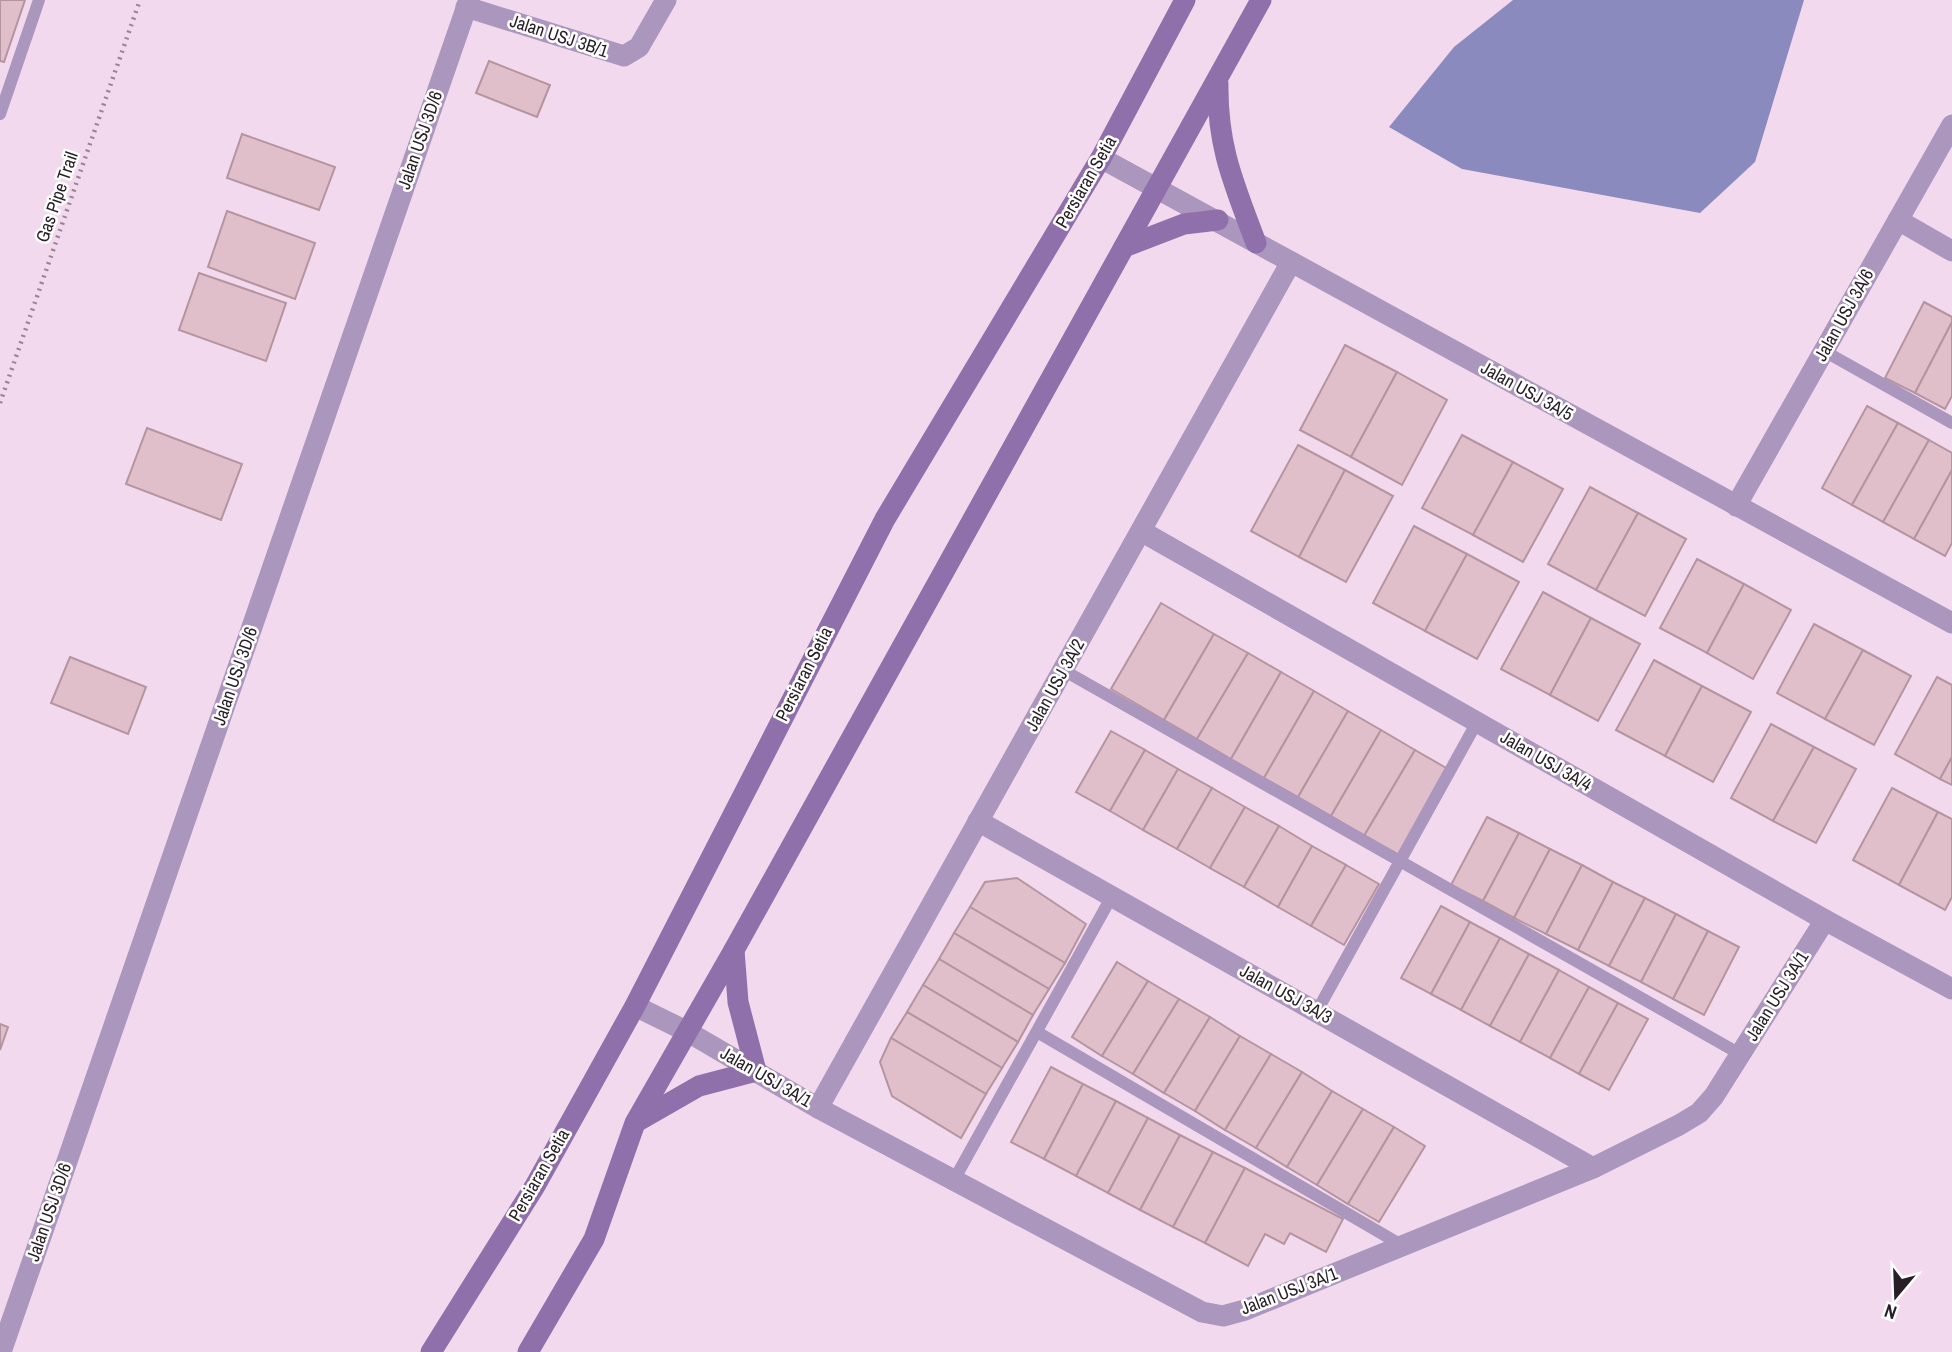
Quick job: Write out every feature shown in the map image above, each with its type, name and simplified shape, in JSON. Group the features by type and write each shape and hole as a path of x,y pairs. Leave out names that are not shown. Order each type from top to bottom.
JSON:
{"main road":[{"name":"Persiaran Setia","path":"431,1352 535,1186 635,1006 885,519 1101,158 1185,0"},
{"path":"528,1352 594,1239 635,1123 734,950 1261,0"},
{"path":"1218,78 1217,124 1229,172 1256,243"},
{"path":"1125,247 1184,224 1218,220"},
{"path":"635,1123 699,1086 756,1071 738,1002 734,950"}],"street":[{"name":"Jalan USJ 3B/1","path":"467,3 624,56 639,47 666,0"},
{"name":"Jalan USJ 3D/6","path":"1,1352 467,3"},
{"name":"Jalan USJ 3A/6","path":"1737,506 1952,125"},
{"name":"Jalan USJ 3A/5","path":"1101,158 1952,623"},
{"path":"1898,220 1952,251"},
{"name":"Jalan USJ 3A/2","path":"818,1108 1291,262"},
{"name":"Jalan USJ 3A/4","path":"1141,531 1825,920 1952,989"},
{"name":"Jalan USJ 3A/3","path":"978,821 1592,1168"},
{"name":"Jalan USJ 3A/1","path":"635,1006 688,1031 818,1108 1202,1312 1223,1316 1245,1310 1592,1168 1699,1113 1714,1096 1825,920"}],"lane":[{"path":"0,114 39,0"},
{"path":"1824,351 1952,423"},
{"path":"1063,670 1740,1054"},
{"path":"1317,1011 1477,722"},
{"path":"954,1180 1112,896"},
{"path":"1037,1032 1403,1246"}],"path":[{"name":"Gas Pipe Trail","path":"0,403 140,0"}],"water":[{"path":"1513,0 1804,0 1755,162 1700,213 1462,169 1389,127 1454,47"}],"building":[{"path":"0,0 25,0 4,62 0,61"},
{"path":"489,61 550,85 537,117 476,93"},
{"path":"242,134 335,167 319,210 227,178"},
{"path":"227,211 315,243 295,299 208,267"},
{"path":"199,273 286,303 266,361 179,330"},
{"path":"1924,302 1952,317 1952,322 1915,393 1885,378"},
{"path":"1952,322 1952,396 1945,409 1915,393"},
{"path":"1345,345 1397,372 1351,457 1300,430"},
{"path":"1397,372 1447,400 1402,485 1351,457"},
{"path":"1867,406 1898,423 1852,505 1822,488"},
{"path":"1898,423 1929,440 1883,522 1852,505"},
{"path":"147,428 242,464 221,520 126,484"},
{"path":"1462,435 1513,462 1473,535 1422,508"},
{"path":"1929,440 1952,453 1952,470 1914,539 1883,522"},
{"path":"1298,445 1345,470 1299,557 1251,531"},
{"path":"1513,462 1563,489 1523,562 1473,535"},
{"path":"1345,470 1393,496 1346,582 1299,557"},
{"path":"1952,470 1952,543 1945,556 1914,539"},
{"path":"1590,487 1638,513 1596,590 1548,564"},
{"path":"1638,513 1686,539 1645,616 1596,590"},
{"path":"1414,526 1467,554 1425,631 1373,603"},
{"path":"1467,554 1519,582 1477,659 1425,631"},
{"path":"1697,559 1744,584 1707,653 1660,628"},
{"path":"1744,584 1791,610 1753,679 1707,653"},
{"path":"1543,592 1591,618 1550,695 1501,669"},
{"path":"1161,603 1214,634 1164,720 1111,689"},
{"path":"1591,618 1640,644 1598,721 1550,695"},
{"path":"1814,624 1863,650 1825,719 1777,693"},
{"path":"1214,634 1248,653 1197,739 1164,720"},
{"path":"1863,650 1911,676 1874,745 1825,719"},
{"path":"1248,653 1281,672 1231,759 1197,739"},
{"path":"70,657 146,687 128,734 51,703"},
{"path":"1654,660 1702,686 1665,756 1616,730"},
{"path":"1281,672 1314,691 1264,778 1231,759"},
{"path":"1937,677 1952,685 1952,757 1940,779 1895,754"},
{"path":"1702,686 1751,712 1713,782 1665,756"},
{"path":"1314,691 1348,711 1298,797 1264,778"},
{"path":"1348,711 1381,730 1331,816 1298,797"},
{"path":"1771,724 1814,747 1773,821 1731,798"},
{"path":"1381,730 1415,750 1364,836 1331,816"},
{"path":"1111,731 1145,750 1110,811 1076,792"},
{"path":"1814,747 1856,769 1816,843 1773,821"},
{"path":"1145,750 1178,769 1143,830 1110,811"},
{"path":"1415,750 1448,769 1398,855 1364,836"},
{"path":"1952,757 1952,785 1940,779"},
{"path":"1178,769 1212,788 1177,849 1143,830"},
{"path":"1212,788 1245,807 1210,868 1177,849"},
{"path":"1892,788 1938,812 1899,885 1853,860"},
{"path":"1245,807 1279,826 1244,887 1210,868"},
{"path":"1938,812 1952,819 1952,897 1945,910 1899,885"},
{"path":"1487,817 1519,833 1483,901 1451,885"},
{"path":"1279,826 1312,846 1278,907 1244,887"},
{"path":"1519,833 1550,849 1514,918 1483,901"},
{"path":"1312,846 1346,865 1311,926 1278,907"},
{"path":"1550,849 1582,865 1546,934 1514,918"},
{"path":"1346,865 1379,884 1344,945 1311,926"},
{"path":"1582,865 1613,882 1578,950 1546,934"},
{"path":"1017,878 1086,924 1065,963 970,907 985,882"},
{"path":"1613,882 1645,898 1609,966 1578,950"},
{"path":"1645,898 1676,914 1641,982 1609,966"},
{"path":"1441,906 1470,922 1431,994 1401,978"},
{"path":"970,907 1065,963 1049,989 954,933"},
{"path":"1676,914 1708,931 1673,999 1641,982"},
{"path":"1470,922 1500,938 1461,1010 1431,994"},
{"path":"1708,931 1739,947 1704,1015 1673,999"},
{"path":"954,933 1049,989 1033,1015 939,959"},
{"path":"1500,938 1529,954 1490,1026 1461,1010"},
{"path":"1529,954 1559,970 1520,1042 1490,1026"},
{"path":"939,959 1033,1015 1018,1042 923,985"},
{"path":"1117,962 1148,981 1102,1056 1072,1037"},
{"path":"1559,970 1589,987 1550,1058 1520,1042"},
{"path":"1148,981 1179,999 1133,1074 1102,1056"},
{"path":"923,985 1018,1042 1002,1068 907,1012"},
{"path":"1589,987 1618,1003 1579,1074 1550,1058"},
{"path":"1179,999 1210,1017 1164,1093 1133,1074"},
{"path":"1618,1003 1648,1019 1609,1090 1579,1074"},
{"path":"907,1012 1002,1068 986,1094 891,1038"},
{"path":"1210,1017 1240,1036 1195,1111 1164,1093"},
{"path":"0,1024 8,1027 0,1050"},
{"path":"1240,1036 1271,1054 1225,1130 1195,1111"},
{"path":"891,1038 986,1094 961,1138 892,1096 880,1062"},
{"path":"1271,1054 1302,1072 1256,1148 1225,1130"},
{"path":"1051,1067 1083,1084 1044,1159 1011,1142"},
{"path":"1302,1072 1332,1091 1287,1167 1256,1148"},
{"path":"1083,1084 1116,1101 1076,1176 1044,1159"},
{"path":"1332,1091 1363,1109 1317,1185 1287,1167"},
{"path":"1116,1101 1148,1118 1108,1193 1076,1176"},
{"path":"1363,1109 1394,1127 1348,1204 1317,1185"},
{"path":"1148,1118 1180,1135 1140,1210 1108,1193"},
{"path":"1394,1127 1425,1146 1379,1222 1348,1204"},
{"path":"1180,1135 1213,1152 1173,1227 1140,1210"},
{"path":"1213,1152 1245,1168 1205,1243 1173,1227"},
{"path":"1245,1168 1343,1219 1326,1252 1290,1233 1284,1244 1265,1234 1248,1266 1205,1243"}]}
